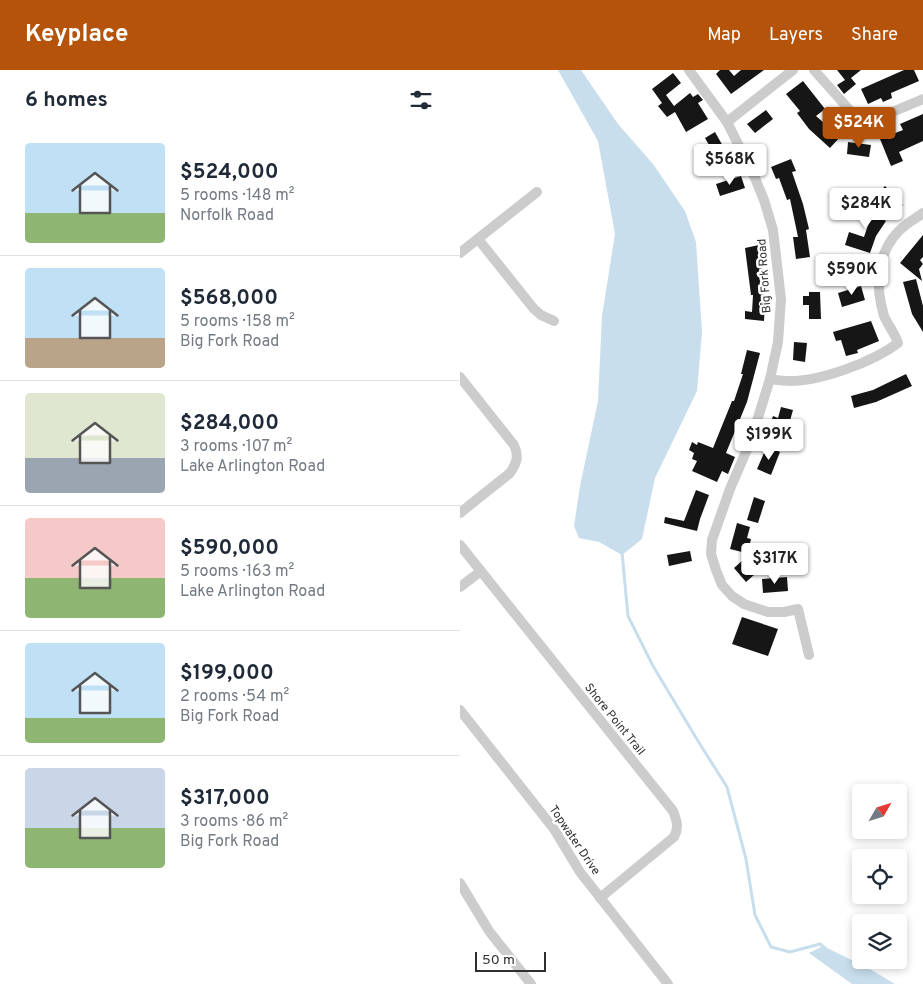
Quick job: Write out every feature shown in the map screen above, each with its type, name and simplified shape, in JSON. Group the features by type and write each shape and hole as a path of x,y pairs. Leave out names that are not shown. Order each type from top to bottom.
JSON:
{"street":[{"name":"Big Fork Road","path":"689,70 727,122 764,200 773,230 781,300 778,342 770,379 751,440 730,489 712,540 712,554 722,585 732,596 744,604 768,612 784,612 798,609 809,655"},
{"path":"727,122 793,70"},
{"path":"814,70 852,114 867,120 878,118 923,99"},
{"path":"460,253 537,192"},
{"path":"770,379 790,381 816,378 872,359 898,344 884,316 878,291 879,274 883,257 892,238 906,224 923,213"},
{"path":"478,238 534,308 541,315 554,321"},
{"path":"460,378 514,445 517,452 517,458 510,473 460,513"},
{"name":"Shore Point Trail","path":"460,545 673,811 677,819 678,825 674,837 600,898"},
{"path":"460,587 481,571"},
{"name":"Topwater Drive","path":"460,710 554,828 580,872 668,984"},
{"path":"460,883 489,931 531,984"}],"water":[{"path":"558,70 581,70 618,124 653,164 685,211 696,242 702,332 697,391 655,478 642,539 622,555 599,542 579,538 574,526 580,486 598,401 602,316 615,234 598,141"},
{"path":"823,946 852,960 852,969 870,969 895,984 852,984 809,953"}],"building":[{"path":"720,70 729,70 734,76 741,70 764,70 731,94 716,74"},
{"path":"837,70 861,70 851,78 856,84 844,94 837,85 845,80"},
{"path":"904,70 914,70 919,81 891,93 892,98 883,102 881,98 868,104 861,89"},
{"path":"673,73 681,83 666,95 674,106 690,93 693,97 698,94 703,100 698,103 708,119 686,132 675,112 667,117 658,106 662,103 652,89"},
{"path":"803,81 825,109 816,116 840,137 830,148 809,129 797,113 800,111 786,94"},
{"path":"766,110 773,119 755,133 747,124"},
{"path":"923,114 923,141 899,152 903,161 891,166 880,139 903,130 900,124"},
{"path":"715,132 724,148 714,154 705,138"},
{"path":"848,142 871,145 869,157 847,154"},
{"path":"791,159 796,171 792,172 809,229 806,230 810,257 796,259 793,237 798,237 790,199 787,200 779,178 776,179 771,167"},
{"path":"741,176 745,188 720,196 716,184"},
{"path":"885,186 903,205 894,214 876,195"},
{"path":"859,204 886,221 876,236 870,253 845,245 849,232 864,237 868,225 853,215"},
{"path":"923,235 923,257 920,260 923,264 919,269 922,281 900,263"},
{"path":"759,245 765,302 764,321 745,319 745,311 752,312 753,295 751,295 745,248"},
{"path":"916,279 923,306 923,332 912,314 903,282"},
{"path":"861,286 865,300 842,307 838,293"},
{"path":"809,292 820,292 821,319 809,319 809,305 803,305 803,296 809,296"},
{"path":"871,321 879,341 857,350 858,353 846,356 841,340 836,341 833,332"},
{"path":"794,342 807,343 805,362 793,360"},
{"path":"747,350 760,353 747,402 726,453 735,457 728,474 722,471 717,482 692,471 697,461 692,459 694,453 689,450 692,442 697,445 698,442 713,448 732,401 734,401 743,374 741,374"},
{"path":"906,374 912,386 876,402 854,408 851,396 873,390"},
{"path":"781,407 793,410 786,435 774,432 775,427 770,425 773,416 778,418"},
{"path":"767,446 780,452 771,475 757,469"},
{"path":"696,490 709,495 697,531 664,523 665,517 684,521"},
{"path":"754,497 765,501 758,523 747,520"},
{"path":"737,523 750,527 747,538 751,539 749,548 744,546 742,552 730,549"},
{"path":"690,551 692,561 669,566 667,555"},
{"path":"743,560 755,574 746,582 734,568"},
{"path":"787,577 788,591 763,593 762,579"},
{"path":"742,617 778,629 768,656 732,644"}],"waterway":[{"path":"622,552 628,616 653,666 727,787 746,859 755,915 771,947 790,952 820,944 825,948"}]}
